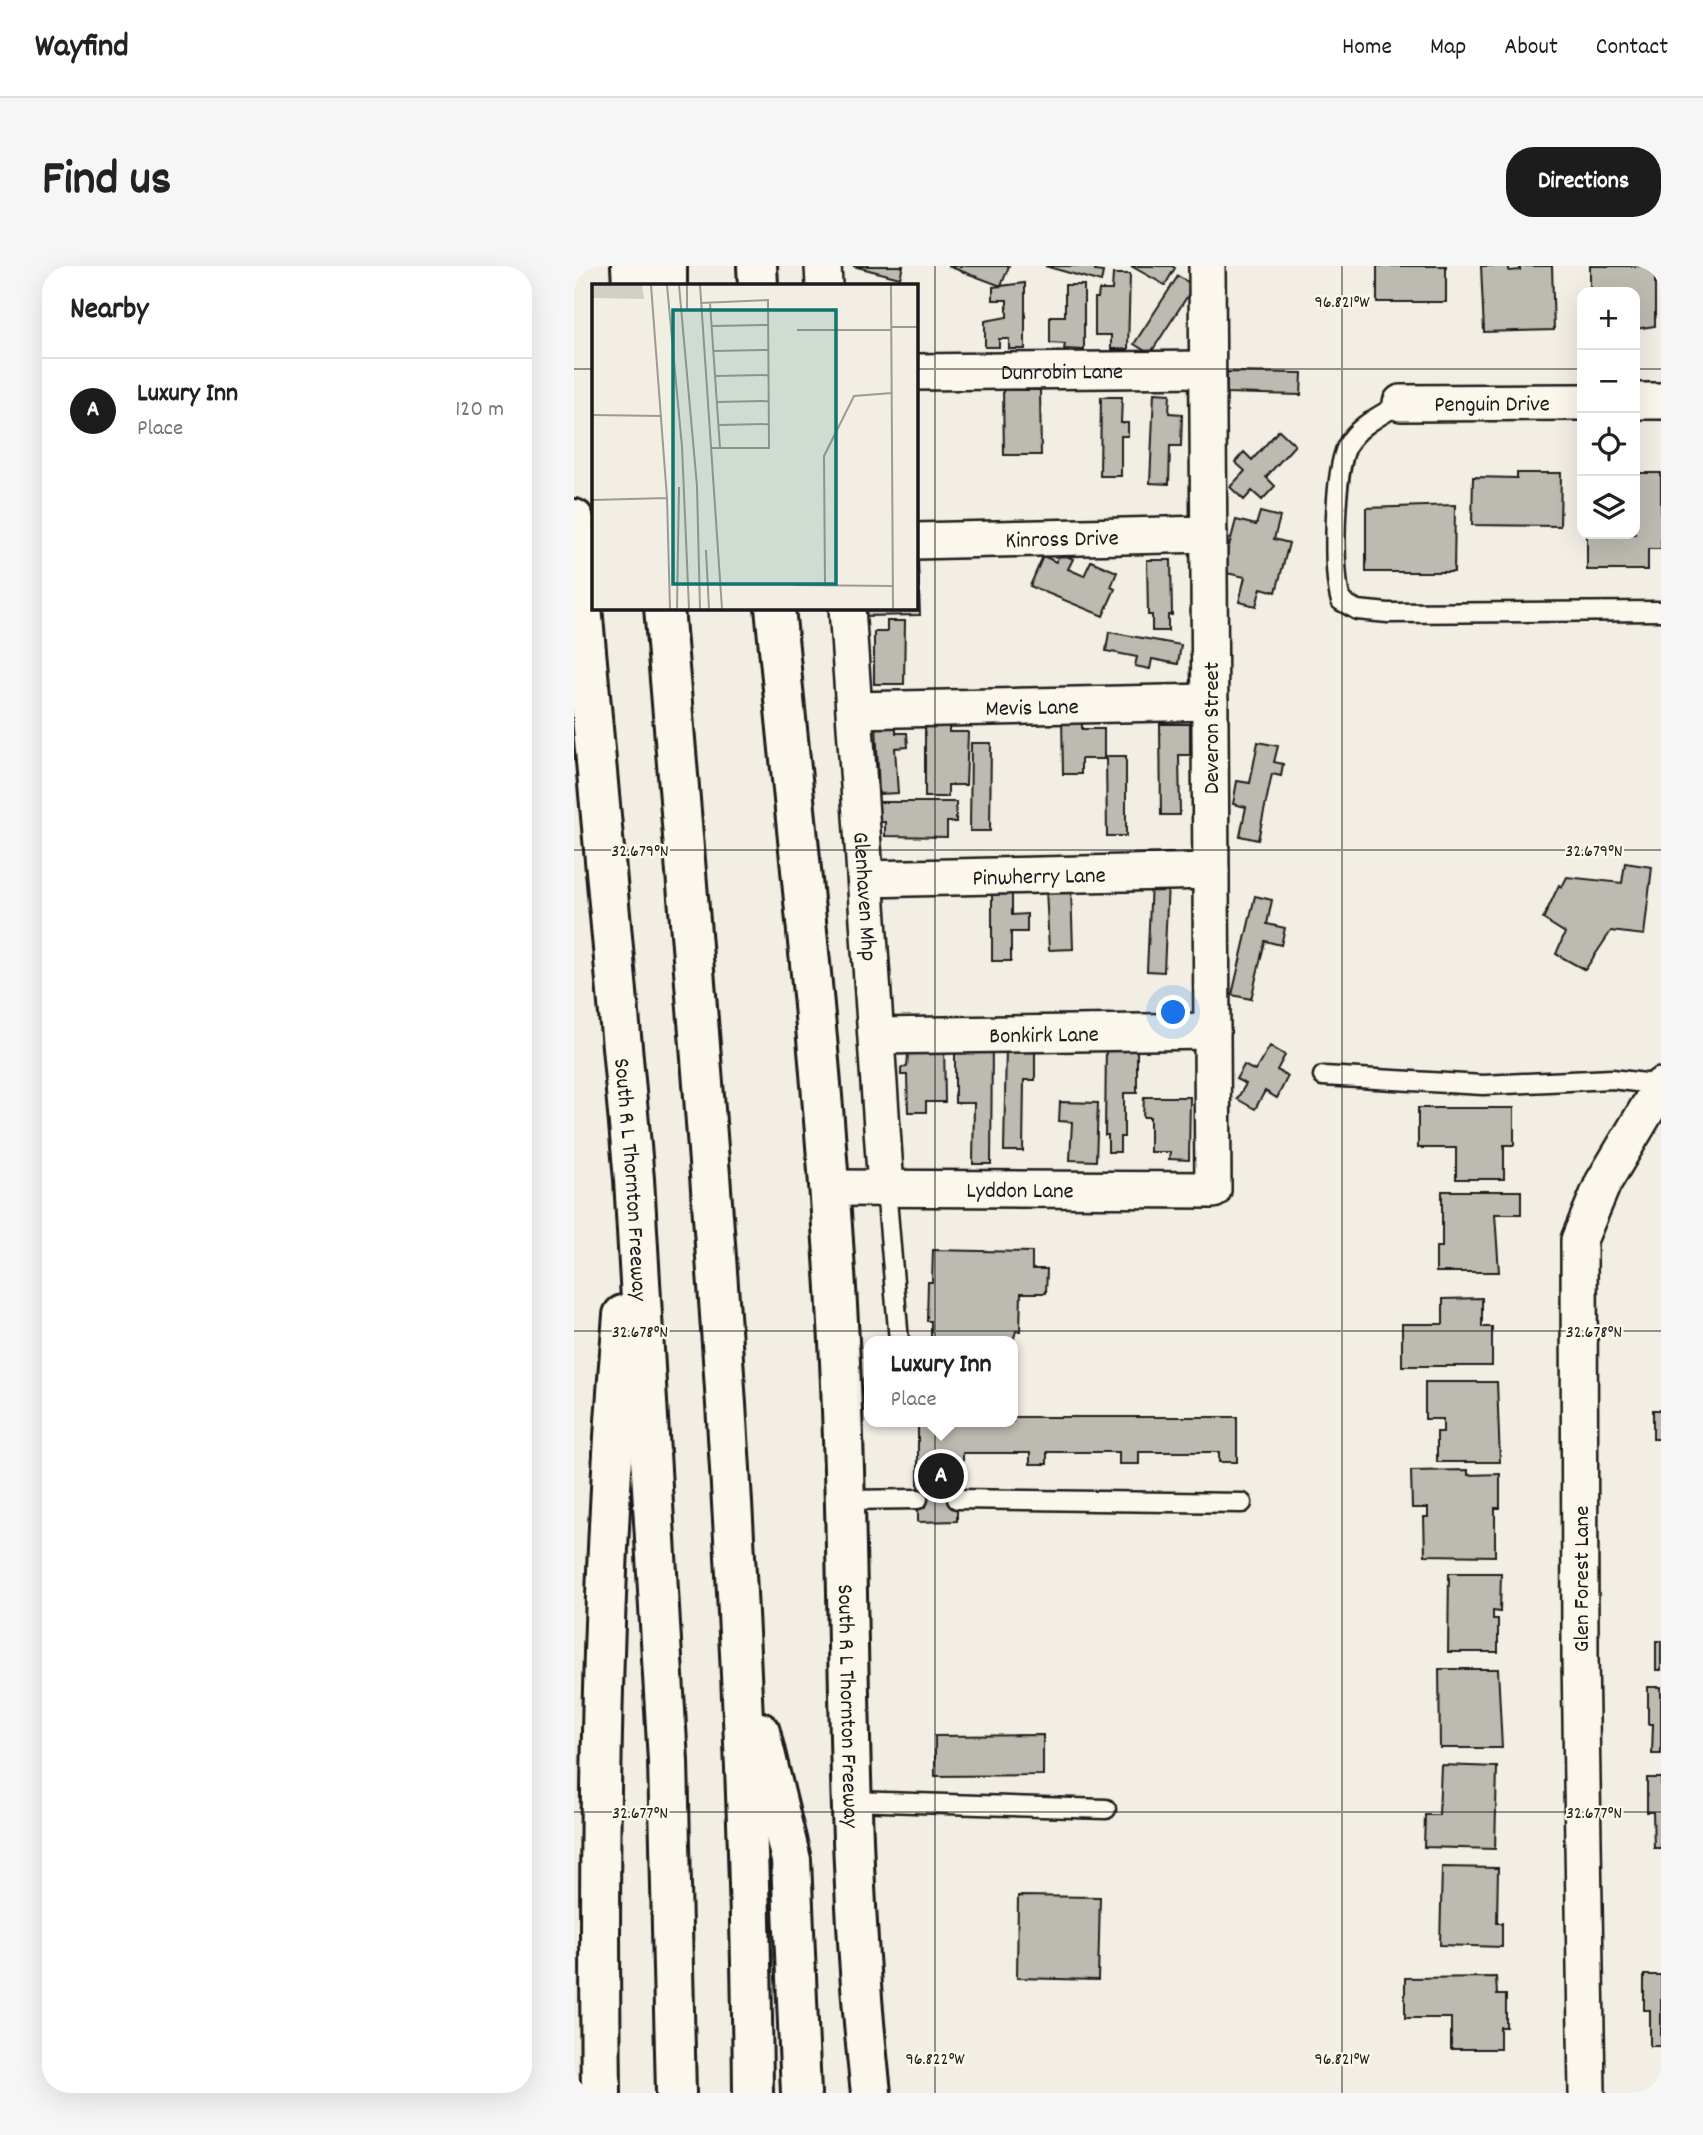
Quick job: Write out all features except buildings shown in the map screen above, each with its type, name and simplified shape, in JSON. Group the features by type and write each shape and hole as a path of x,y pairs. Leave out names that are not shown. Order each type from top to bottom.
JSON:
{"main road":[{"path":"631,266 632,284"},
{"path":"667,266 667,284"},
{"path":"757,266 758,284"},
{"name":"South R L Thornton Freeway","path":"574,519 634,1179 668,1761 676,2093"},
{"path":"664,609 717,1234 741,1656 753,2093"},
{"name":"South R L Thornton Freeway","path":"775,609 838,1322 846,1500 858,1980 871,2093"},
{"path":"601,2093 600,1846 614,1415 634,1179"},
{"path":"741,1656 792,1860 802,2093"}],"street":[{"path":"822,266 824,284"},
{"name":"Deveron Street","path":"1207,266 1213,1191"},
{"name":"Dunrobin Lane","path":"917,372 1207,369"},
{"path":"1640,401 1661,401"},
{"name":"Penguin Drive","path":"1401,403 1577,402"},
{"name":"Kinross Drive","path":"917,541 1209,534"},
{"name":"Glenhaven Mhp","path":"847,609 878,1036 886,1188"},
{"name":"Mevis Lane","path":"855,710 1210,702"},
{"name":"Pinwherry Lane","path":"867,879 1211,872"},
{"name":"Bonkirk Lane","path":"878,1036 1212,1031"},
{"name":"Glen Forest Lane","path":"1587,2093 1580,1656 1579,1240 1603,1183 1661,1085"},
{"name":"Lyddon Lane","path":"828,1188 1213,1191"}],"lane":[{"path":"1401,403 1362,427 1347,446 1339,472 1336,583 1341,601 1357,610 1388,613 1661,611"},
{"path":"1322,1076 1483,1085 1612,1079 1661,1085"},
{"path":"886,1188 899,1336"},
{"path":"846,1500 918,1499"},
{"path":"957,1499 1242,1503"},
{"path":"852,1801 1106,1809"}],"place":[{"name":"Luxury Inn","path":"941,1476"}]}
